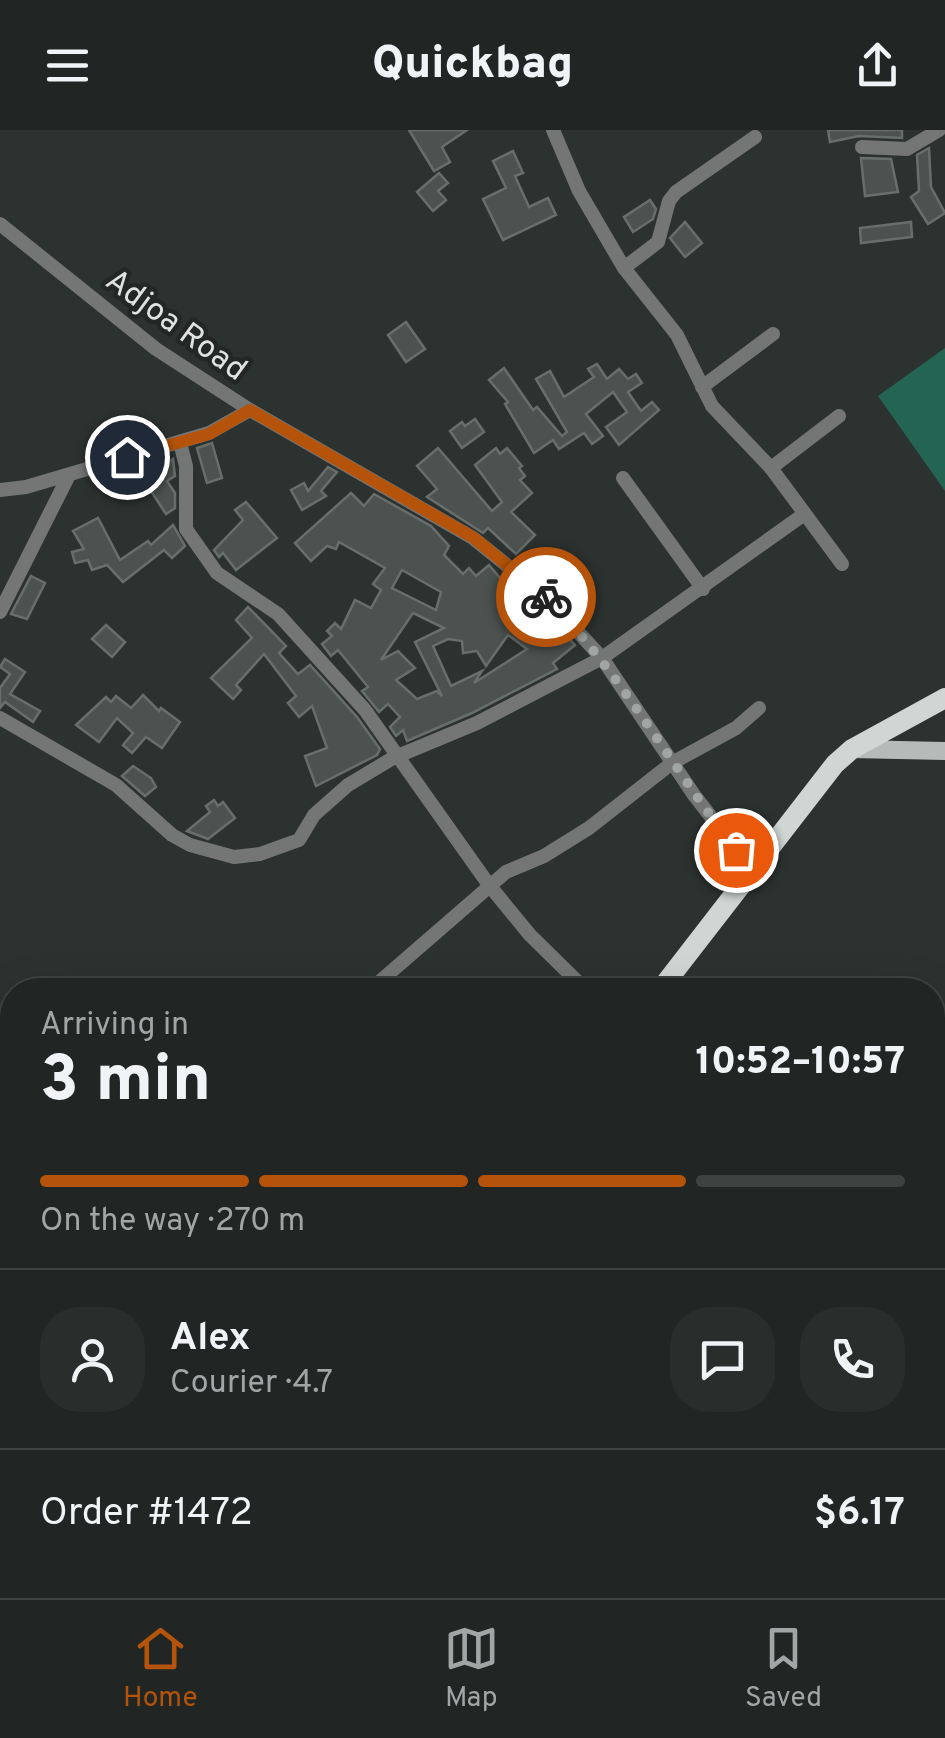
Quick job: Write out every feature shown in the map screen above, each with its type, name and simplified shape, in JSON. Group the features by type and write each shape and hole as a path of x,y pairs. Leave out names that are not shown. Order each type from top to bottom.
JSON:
{"highway":[{"path":"669,978 751,868 852,748 945,698"}],"main road":[{"path":"852,748 945,752"}],"street":[{"path":"553,130 580,191 624,268 677,335 712,406 771,468 842,564"},
{"path":"862,146 907,149 938,130"},
{"path":"624,268 658,242 669,201 676,192 755,137"},
{"name":"Adjoa Road","path":"0,224 156,349 250,410 474,538 545,596 602,658 672,763 751,868"},
{"path":"702,387 773,334"},
{"path":"0,490 180,443 224,427 250,410"},
{"path":"771,468 839,416"},
{"path":"180,443 186,466 186,529 217,574 278,614 365,710 489,885 530,935 574,978"},
{"path":"0,612 69,474"},
{"path":"623,478 703,589"},
{"path":"0,718 116,785 172,836 234,857 260,854 299,840 331,797 401,756 506,709 602,658 803,515"},
{"path":"384,978 489,885 589,828 672,763 736,728 759,708"}],"green space":[{"path":"945,348 945,491 878,396"}],"building":[{"path":"409,130 467,130 442,147 450,162 434,171"},
{"path":"828,130 902,130 902,138 859,136 830,142"},
{"path":"929,148 931,187 945,213 928,224 911,197 919,191 917,155"},
{"path":"513,151 523,173 515,176 529,207 548,198 556,215 503,240 483,199 506,188 493,161"},
{"path":"861,158 891,159 898,192 865,196"},
{"path":"439,173 448,183 438,191 446,200 433,211 417,192"},
{"path":"650,200 656,209 653,219 633,232 624,217"},
{"path":"685,222 702,243 685,257 670,238"},
{"path":"911,222 912,237 861,243 860,228"},
{"path":"406,322 425,349 406,362 388,335"},
{"path":"597,364 607,379 619,369 628,379 636,374 642,383 628,392 641,411 652,402 659,410 619,445 606,427 627,412 613,392 586,414 603,436 592,444 584,433 559,449 553,440 534,453 505,404 508,402 489,380 504,368 533,410 537,407 562,436 567,432 536,379 550,371 564,397 594,377 588,369"},
{"path":"475,419 484,432 462,448 450,431"},
{"path":"212,443 222,478 207,483 197,448"},
{"path":"438,448 492,511 502,502 475,465 496,448 500,454 507,448 522,466 519,468 525,476 520,480 532,493 511,512 535,535 516,554 488,528 483,533 427,497 437,489 417,466"},
{"path":"173,459 175,476 167,481 175,493 175,508 166,514 149,488 138,497 132,490"},
{"path":"328,467 337,472 321,491 326,496 302,510 291,490 304,483 308,491"},
{"path":"351,493 364,506 374,494 431,526 449,546 444,555 463,574 469,568 476,576 489,565 505,584 509,580 538,604 575,645 553,663 557,669 407,741 403,730 396,736 390,727 400,717 388,704 379,712 362,691 368,687 338,650 331,656 322,644 332,636 327,631 335,623 341,629 355,600 371,608 381,590 373,584 385,568 339,542 336,549 327,546 311,561 295,543","holes":["402,570 441,592 436,610 392,588","413,613 444,628 415,642 442,696 437,691 417,699 396,680 415,668 398,651 381,660","508,635 527,649 474,683 482,671 451,686 433,646 448,639 462,641 463,653 477,651 486,666"]},
{"path":"246,502 277,538 236,570 223,553 219,557 214,550 243,520 235,510"},
{"path":"98,518 120,560 148,541 151,545 173,525 185,546 172,558 164,550 123,582 107,565 92,570 88,560 75,563 72,552 84,549 73,531"},
{"path":"31,576 45,583 27,619 11,614"},
{"path":"248,607 286,646 279,653 298,674 310,665 357,717 380,749 377,755 316,786 305,756 327,748 312,706 299,717 288,703 296,696 264,654 236,685 241,690 233,699 211,678 252,638 236,620"},
{"path":"106,625 125,642 112,657 92,639"},
{"path":"5,659 25,672 10,694 40,711 33,722 5,702 0,708 0,688 10,674 0,667"},
{"path":"143,695 159,711 161,708 180,722 162,748 146,737 132,753 123,745 133,733 117,718 99,742 76,725 106,697 111,702 116,696 131,708"},
{"path":"133,766 151,778 156,787 145,796 122,776"},
{"path":"214,800 218,806 223,802 235,818 208,839 187,831 210,812 206,806"}],"way so far":[{"path":"546,597 602,658 736,850"}],"route":[{"path":"127,457 209,434 250,410 474,538 546,597"}]}
